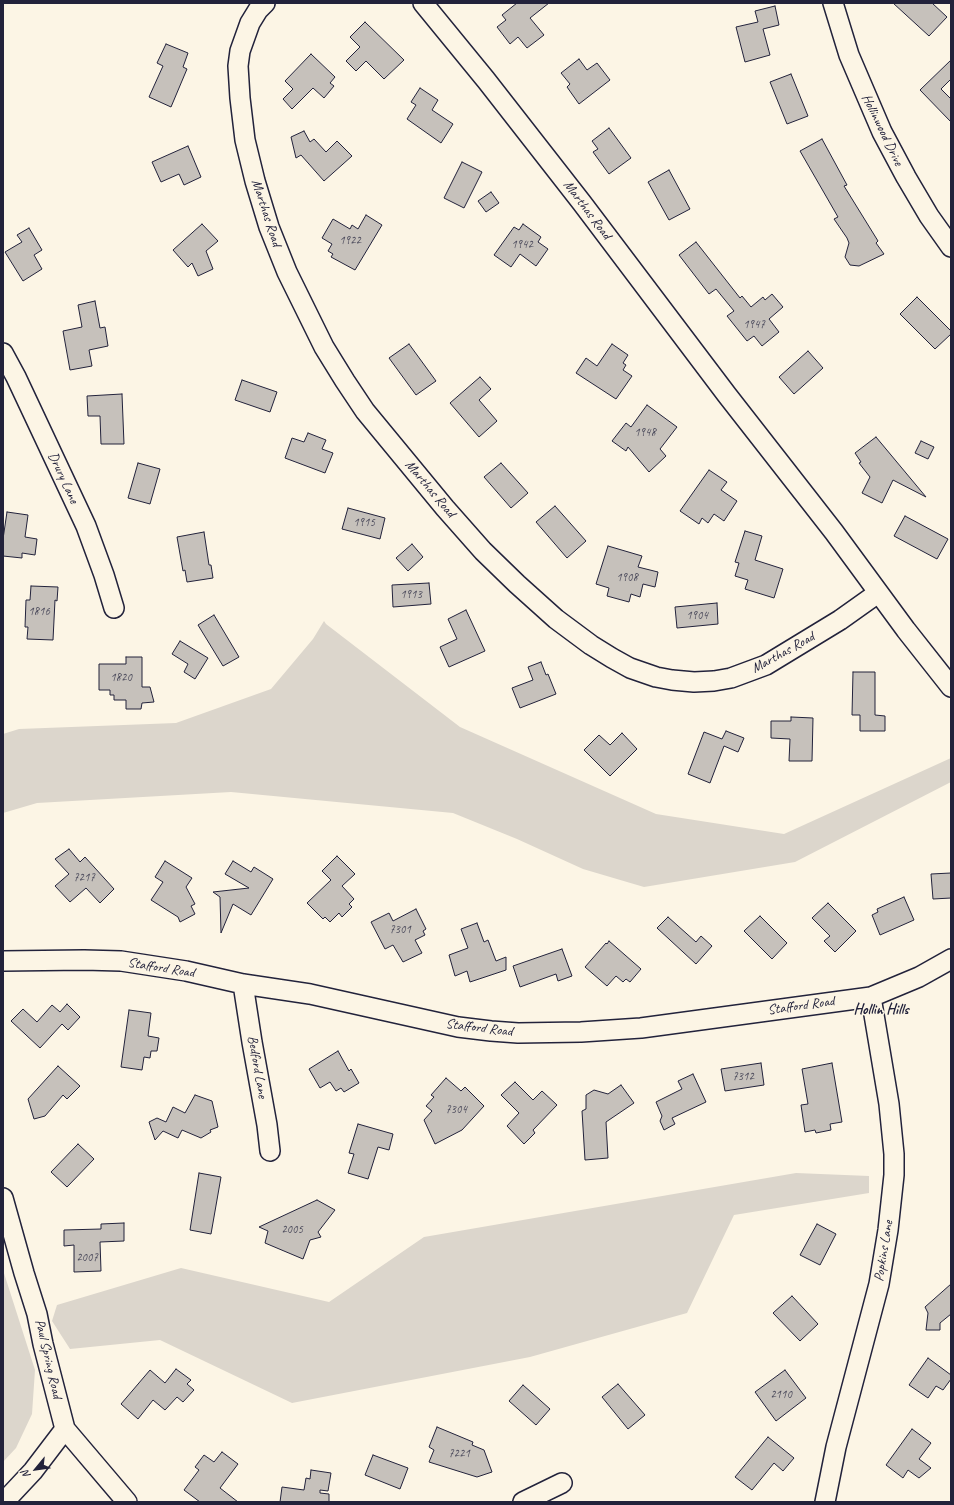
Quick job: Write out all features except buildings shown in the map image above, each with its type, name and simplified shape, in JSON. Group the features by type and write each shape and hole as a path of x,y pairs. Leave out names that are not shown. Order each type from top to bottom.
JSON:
{"street":[{"name":"Marthas Road","path":"265,3 258,10 250,23 240,51 238,66 240,98 245,140 255,180 269,227 287,272 324,347 365,411 445,508 483,551 517,584 556,619 591,646 630,668 656,677 694,682 732,678 766,666 840,620 878,593"},
{"name":"Marthas Road","path":"423,3 486,80 582,204 951,687"},
{"name":"Hollinwood Drive","path":"833,3 850,55 882,132 906,177 951,247"},
{"name":"Drury Lane","path":"3,354 16,377 86,526 104,574 114,608"},
{"name":"Stafford Road","path":"3,961 121,961 186,971 243,984 310,994 458,1027 518,1033 581,1032 641,1028 870,997 919,977 951,959"},
{"name":"Bedford Lane","path":"243,984 252,1042 268,1125 270,1151"},
{"name":"Popkins Lane","path":"825,1502 836,1447 878,1284 888,1230 894,1176 894,1154 889,1104 870,997"},
{"name":"Paul Spring Road","path":"3,1198 37,1314 43,1344 65,1429"},
{"path":"4,1502 33,1471 65,1429 127,1502"},
{"path":"523,1502 562,1482"}],"shaded area":[{"path":"324,621 460,727 656,814 784,834 951,758 951,782 795,862 644,887 583,869 517,839 453,813 231,792 37,803 3,813 3,734 19,729 176,723 271,689 313,639"},
{"path":"796,1173 869,1176 869,1193 734,1215 687,1313 530,1357 292,1403 160,1340 70,1349 52,1321 57,1305 181,1268 329,1302 424,1237"},
{"path":"3,1270 35,1370 32,1414 16,1448 3,1462"}],"district":[{"name":"Hollin Hills","path":"881,1010"}]}
